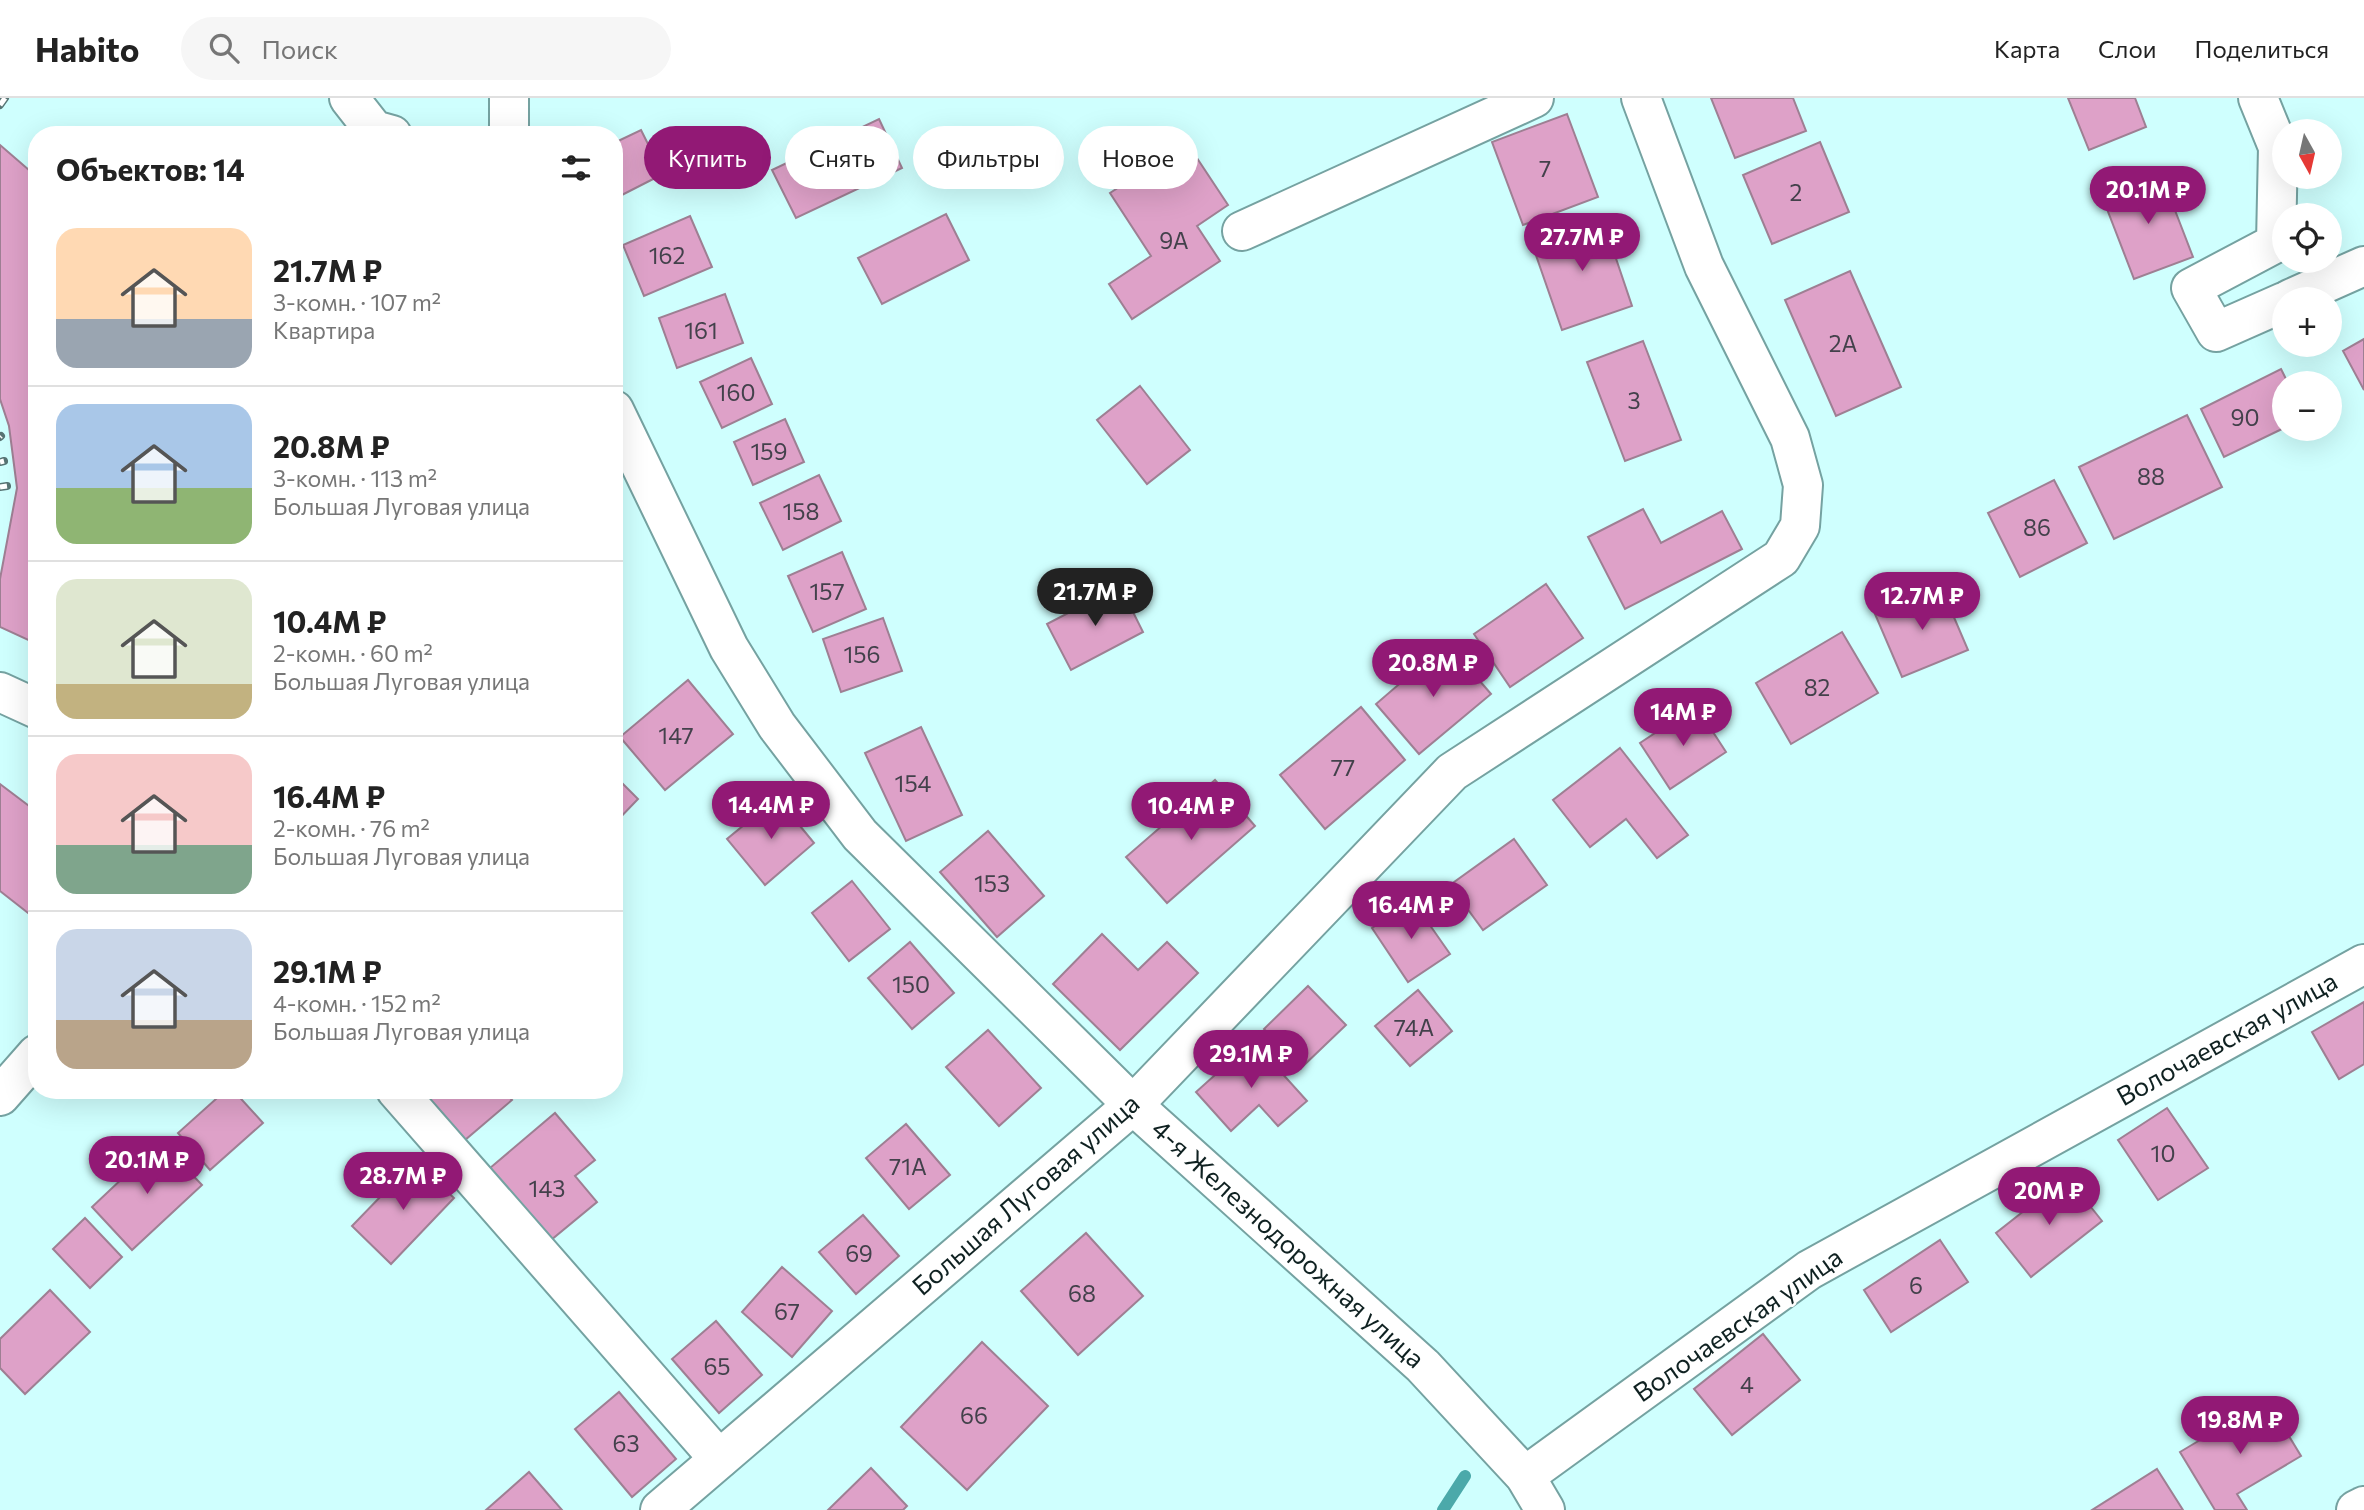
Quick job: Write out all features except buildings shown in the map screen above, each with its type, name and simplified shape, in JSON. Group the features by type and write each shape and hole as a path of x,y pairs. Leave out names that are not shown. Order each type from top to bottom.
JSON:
{"street":[{"path":"349,98 371,126"},
{"path":"509,98 509,126"},
{"path":"1242,231 1534,98"},
{"name":"Большая Луговая улица","path":"660,1510 1133,1105 1452,772 1781,558 1800,527 1802,485 1790,438 1704,267 1641,98"},
{"path":"2259,98 2278,147 2276,243 2192,288 2216,332 2272,307"},
{"path":"2317,287 2364,266"},
{"name":"4-я Железнодорожная улица","path":"623,429 729,648 777,726 860,835 1133,1105 1423,1366 1525,1476 1545,1510"},
{"path":"0,692 28,705"},
{"name":"Волочаевская улица","path":"1525,1476 1810,1270 2364,964"},
{"path":"0,1097 28,1064"},
{"path":"405,1099 719,1460"},
{"path":"2356,1510 2364,1506"}],"waterway":[{"path":"1443,1510 1465,1476"}],"railway":[{"path":"0,105 5,98"},
{"path":"0,462 4,461"},
{"path":"0,487 7,486"}]}
